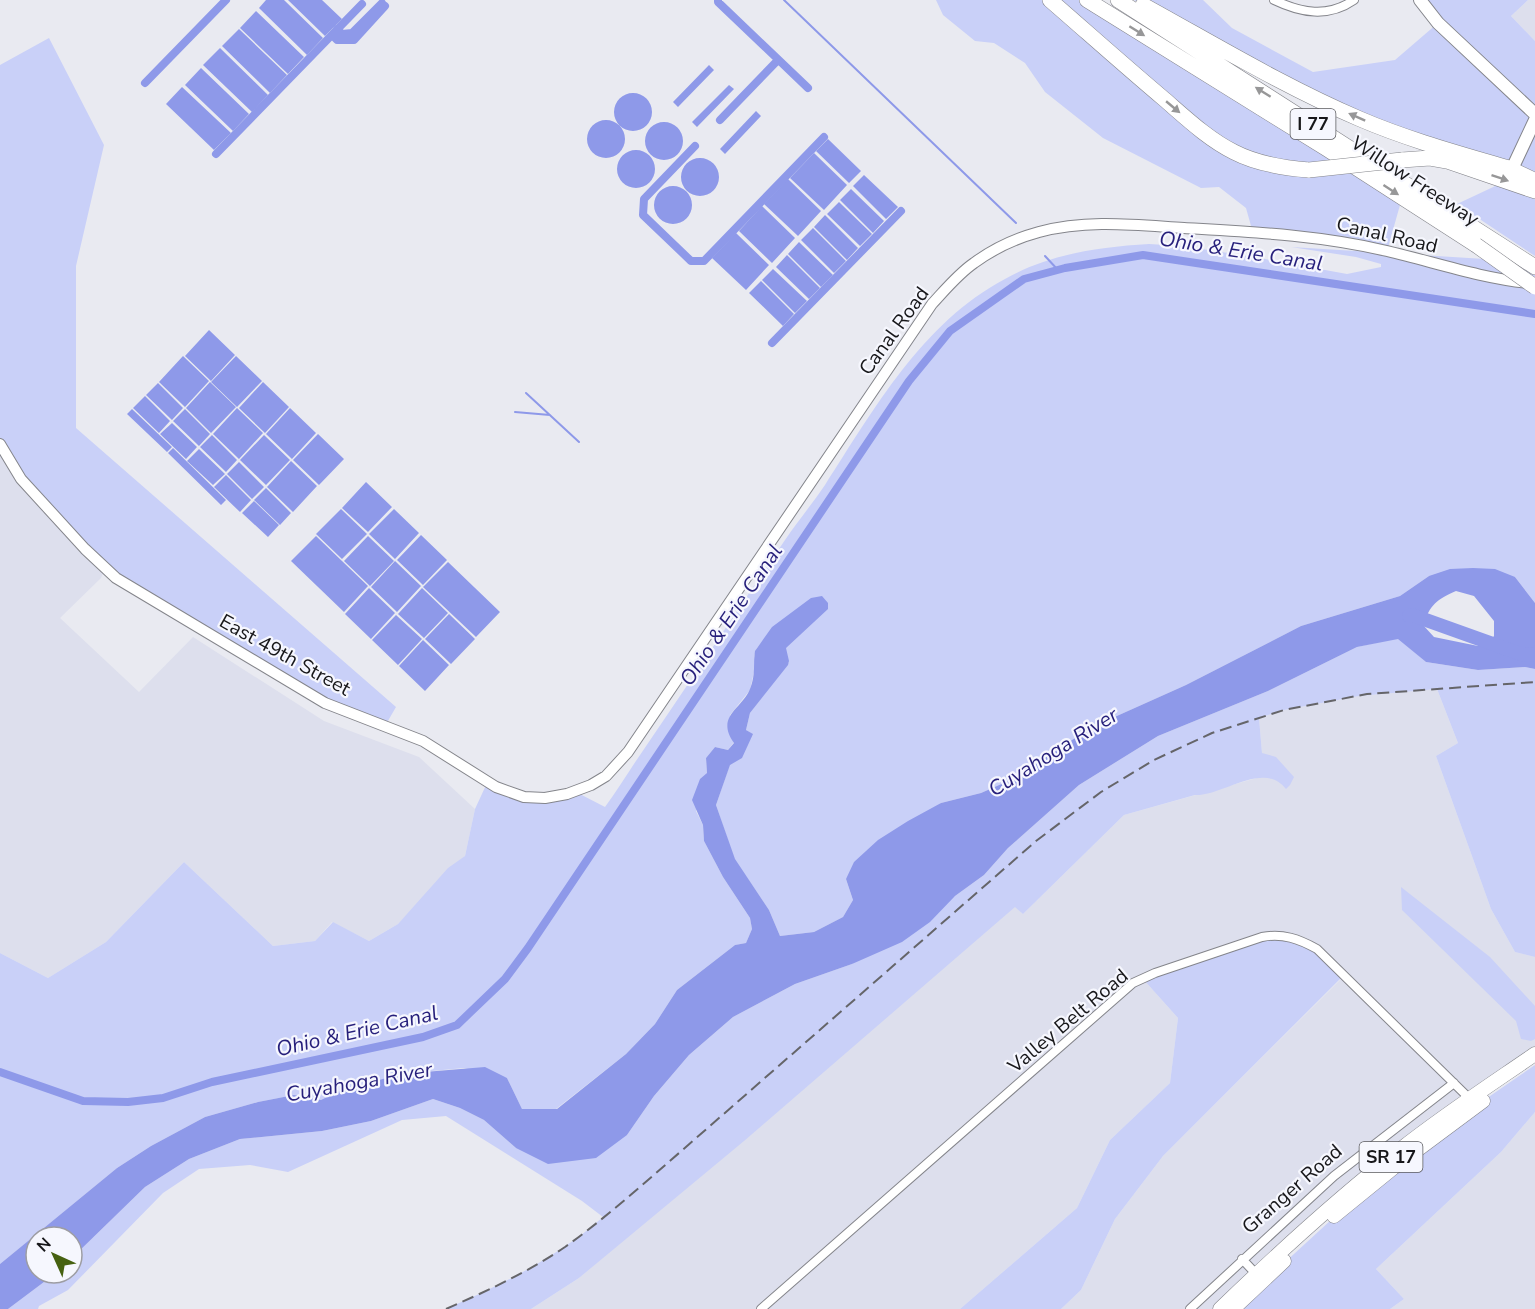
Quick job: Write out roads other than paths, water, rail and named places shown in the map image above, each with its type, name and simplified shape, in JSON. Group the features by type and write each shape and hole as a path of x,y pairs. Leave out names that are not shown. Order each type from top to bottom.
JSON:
{"highway":[{"path":"1050,0 1216,141 1232,152 1256,162 1309,170 1430,158 1447,161 1535,191"},
{"name":"Willow Freeway","path":"1087,0 1327,149 1535,285"},
{"name":"Willow Freeway","path":"1118,0 1535,267"},
{"path":"1134,0 1295,88 1361,119 1431,145 1512,169"}],"main road":[{"path":"1420,0 1438,23 1535,114"},
{"path":"1535,120 1512,169 1535,180"},
{"name":"Granger Road","path":"1473,1102 1535,1054"},
{"name":"Granger Road","path":"1220,1309 1260,1277 1351,1189 1411,1142 1535,1065"},
{"name":"Granger Road","path":"1233,1309 1260,1277"}],"street":[{"path":"1274,0 1292,9 1317,14 1346,6 1354,0"},
{"name":"Canal Road","path":"628,752 932,304 973,263 1017,239 1072,224 1112,224 1320,238 1387,250 1461,271 1535,285"},
{"name":"East 49th Street","path":"0,444 21,479 85,549 116,578 325,703 423,741 496,787 524,797 545,798 567,794 591,785 606,776 628,752"},
{"name":"Valley Belt Road","path":"761,1309 1133,983 1155,973 1254,940 1275,935 1301,940 1317,949 1473,1102"},
{"name":"Granger Road","path":"1190,1309 1334,1176 1455,1083"},
{"name":"Granger Road","path":"1242,1259 1260,1277"}],"water":[{"path":"266,0 284,0 323,38 307,55 259,8"},
{"path":"288,0 322,0 342,19 325,36"},
{"path":"256,11 304,57 288,74 240,28"},
{"path":"239,29 287,75 270,93 222,46"},
{"path":"220,48 268,95 252,112 203,65"},
{"path":"709,65 714,70 678,107 673,102"},
{"path":"201,68 249,114 233,131 185,85"},
{"path":"729,85 734,89 697,127 692,122"},
{"path":"182,87 231,133 214,150 166,104"},
{"path":"633,93 646,99 652,112 646,125 633,131 620,125 614,112 620,99"},
{"path":"756,111 761,116 725,154 720,149"},
{"path":"606,120 619,126 625,139 619,152 606,158 593,152 587,139 593,126"},
{"path":"664,122 677,128 683,141 677,154 664,160 651,154 645,141 651,128"},
{"path":"828,139 861,171 849,183 816,151"},
{"path":"636,150 649,156 655,169 649,182 636,188 623,182 617,169 623,156"},
{"path":"814,153 847,185 824,210 790,178"},
{"path":"700,158 713,164 719,177 713,190 700,196 687,190 681,177 687,164"},
{"path":"864,175 898,207 886,219 853,186"},
{"path":"788,179 821,211 798,236 764,204"},
{"path":"673,186 686,192 692,205 686,218 673,224 660,218 654,205 660,192"},
{"path":"851,189 884,221 873,233 840,200"},
{"path":"839,202 872,234 860,246 827,214"},
{"path":"762,206 795,238 772,263 739,231"},
{"path":"825,215 858,248 847,260 814,227"},
{"path":"813,228 846,261 834,273 801,240"},
{"path":"736,233 769,265 746,290 712,258"},
{"path":"799,242 833,275 821,287 788,254"},
{"path":"787,255 820,288 809,299 776,267"},
{"path":"773,269 807,301 795,313 762,280"},
{"path":"761,281 794,314 783,326 749,293"},
{"path":"209,330 235,355 211,381 185,356"},
{"path":"183,356 209,381 185,407 159,382"},
{"path":"236,356 262,381 237,407 211,382"},
{"path":"210,382 236,407 211,433 186,408"},
{"path":"263,382 289,407 265,433 239,408"},
{"path":"158,383 183,408 172,420 146,395"},
{"path":"145,396 170,421 159,433 133,408"},
{"path":"237,408 263,433 239,459 213,434"},
{"path":"290,408 316,433 292,459 266,434"},
{"path":"132,409 172,447 167,452 127,414"},
{"path":"185,409 210,434 199,446 173,421"},
{"path":"172,423 197,447 186,459 160,434"},
{"path":"318,434 344,459 319,485 293,460"},
{"path":"212,435 237,460 226,472 200,447"},
{"path":"264,435 290,460 266,485 240,460"},
{"path":"173,448 226,500 221,505 168,453"},
{"path":"199,449 225,474 213,485 187,461"},
{"path":"291,461 317,486 293,512 267,487"},
{"path":"239,462 264,487 252,499 227,474"},
{"path":"226,475 251,500 240,512 214,487"},
{"path":"366,482 392,507 368,532 342,508"},
{"path":"266,488 291,513 280,525 254,500"},
{"path":"254,501 279,525 268,537 242,513"},
{"path":"341,509 367,534 342,559 316,534"},
{"path":"394,509 419,533 395,559 369,534"},
{"path":"421,535 447,560 423,585 397,560"},
{"path":"316,536 368,586 344,612 291,561"},
{"path":"368,536 394,561 370,586 344,561"},
{"path":"395,561 421,586 397,612 371,587"},
{"path":"448,562 500,612 476,637 423,587"},
{"path":"1473,568 1495,569 1515,577 1535,603 1535,669 1525,667 1478,670 1426,662 1398,639 1357,647 1268,691 1158,736 1079,785 1008,848 984,875 955,896 930,922 902,942 852,964 795,984 733,1017 689,1055 654,1096 627,1135 596,1158 548,1164 516,1148 484,1120 460,1108 433,1099 371,1121 322,1131 240,1139 189,1159 145,1187 84,1246 84,1225 48,1225 117,1168 151,1146 205,1117 258,1102 294,1095 321,1100 337,1092 400,1074 485,1067 507,1078 522,1109 557,1109 626,1054 655,1024 677,990 735,945 746,943 752,929 750,918 723,877 704,841 703,825 692,800 700,779 707,773 706,758 715,747 728,750 734,743 727,726 732,713 746,696 752,684 755,651 772,627 811,598 822,596 828,603 828,609 786,648 788,665 750,713 746,730 753,734 742,758 730,765 716,805 735,859 769,910 780,936 814,932 843,917 853,900 846,879 854,862 878,840 908,821 941,803 981,793 1015,778 1090,728 1186,685 1301,626 1400,596 1429,576 1450,569","holes":["1456,591 1474,596 1494,621 1494,636 1488,644 1478,646 1434,637 1423,625 1428,612 1435,604"]},
{"path":"369,588 395,613 371,639 345,614"},
{"path":"422,588 448,613 424,638 398,614"},
{"path":"449,614 475,639 451,664 425,639"},
{"path":"396,615 422,639 398,665 372,640"},
{"path":"423,640 449,665 425,691 399,666"},
{"path":"24,1244 24,1285 40,1285 8,1309 0,1309 0,1264"}],"waterway":[{"path":"145,83 226,0"},
{"path":"718,0 808,88"},
{"path":"784,0 1016,223"},
{"path":"337,29 342,34 352,33 382,3"},
{"path":"216,154 362,4"},
{"path":"332,35 337,40 354,40 385,6"},
{"path":"720,120 778,60"},
{"path":"695,146 644,199 643,215 691,261 704,261 824,137"},
{"path":"772,343 901,211"},
{"name":"Ohio & Erie Canal","path":"0,1072 83,1101 128,1102 163,1098 212,1082 423,1037 457,1025 505,979 528,948 909,381 950,331 1024,279 1065,268 1143,255 1535,314"},
{"path":"1045,256 1058,270"},
{"path":"526,393 579,442"},
{"path":"515,412 550,415"},
{"name":"Cuyahoga River","path":"1409,616 1412,615 1521,654 1535,655"}],"railway":[{"path":"446,1309 537,1265 588,1230 1036,841 1101,792 1154,760 1212,733 1284,710 1367,694 1535,682"}]}
